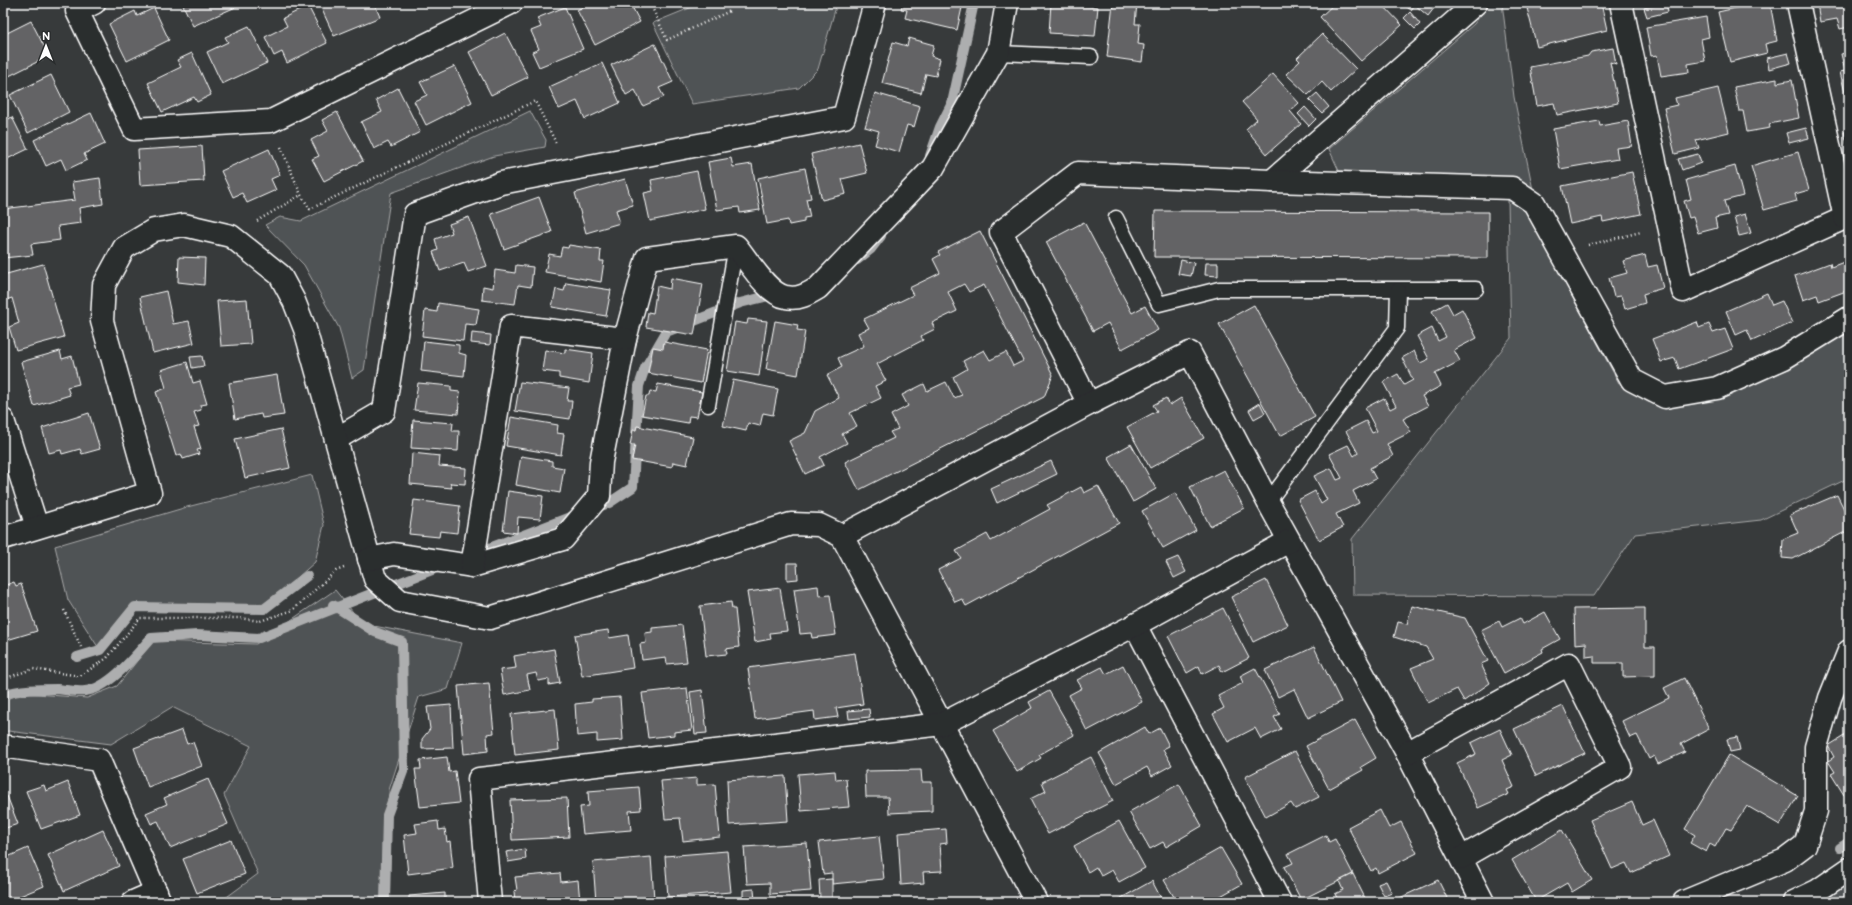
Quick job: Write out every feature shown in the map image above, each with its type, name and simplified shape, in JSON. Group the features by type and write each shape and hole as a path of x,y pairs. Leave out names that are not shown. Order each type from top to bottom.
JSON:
{"street":[{"path":"94,3 77,11 134,129 271,121 511,3"},
{"path":"336,439 384,411 415,214 501,183 844,117 875,3"},
{"path":"372,569 394,554 472,566 562,538 599,496 600,462 625,339 647,258 736,246 770,289 785,297 804,296 818,288 933,168 998,53 1007,3"},
{"path":"1272,181 1476,3"},
{"path":"1621,3 1683,291 1847,217 1798,3"},
{"path":"1089,404 1001,232 1078,173 1272,181 1512,188 1534,203 1632,380 1665,397 1717,388 1784,358 1849,318"},
{"path":"3,538 150,493 102,321 104,285 124,248 154,230 184,225 231,236 280,275 294,301 305,329 372,569 400,601 490,618 791,524 819,525 842,536 1036,902"},
{"path":"472,566 511,326 625,339"},
{"path":"842,536 1089,404 1190,354 1289,541 1407,753 1483,902"},
{"path":"3,420 37,527"},
{"path":"490,902 479,779 942,724 1135,625 1289,541"},
{"path":"1135,625 1280,902"},
{"path":"1684,902 1785,860 1805,845 1816,811 1816,747 1830,698 1849,651"},
{"path":"1407,753 1569,664 1620,768 1461,858"},
{"path":"3,750 9,747 99,760 158,897 133,902"},
{"path":"1794,902 1817,891 1849,869"}],"lane":[{"path":"998,53 1091,57"},
{"path":"1116,218 1159,304 1218,289 1476,289"},
{"path":"708,405 736,246"},
{"path":"1268,502 1397,328 1398,290"}],"path":[{"path":"650,3 667,40 730,11"},
{"path":"271,121 301,195 310,209 535,101 570,170"},
{"path":"231,236 301,195"},
{"path":"1561,251 1669,226"},
{"path":"3,679 33,669 80,676 107,658 140,618 239,618 260,621 293,610 336,571 372,569"},
{"path":"64,610 81,648"}],"shaded area":[{"path":"702,3 837,3 818,69 799,88 692,104 653,23"},
{"path":"1490,3 1502,3 1514,97 1533,190 1515,180 1339,171 1329,149 1474,24"},
{"path":"530,111 546,140 545,147 494,156 391,193 364,370 352,378 339,328 304,265 265,225 280,217 301,221"},
{"path":"1508,200 1526,211 1620,385 1648,402 1670,406 1720,397 1791,367 1849,330 1849,478 1761,520 1635,534 1594,596 1353,595 1352,539 1511,338"},
{"path":"312,475 324,525 315,562 264,607 133,604 98,647 68,600 55,546 187,507"},
{"path":"335,590 357,617 374,626 462,643 448,689 419,697 389,790 387,902 220,902 258,874 224,795 251,746 172,707 111,744 8,731 3,733 3,700 24,693 87,698 117,686 153,641 256,644"},
{"path":"1849,883 1849,902 1822,902"}],"building":[{"path":"3,3 14,3 3,8"},
{"path":"186,3 237,3 238,6 193,26 183,5"},
{"path":"319,3 374,3 380,17 334,36"},
{"path":"590,3 630,3 640,22 595,45 577,10"},
{"path":"903,3 963,3 957,30 905,18 907,10 901,9"},
{"path":"1051,3 1098,7 1095,36 1049,33"},
{"path":"1113,3 1137,3 1135,24 1140,24 1138,44 1144,45 1142,62 1107,57"},
{"path":"1335,3 1362,3 1364,5 1367,3 1381,3 1402,25 1361,61 1320,17"},
{"path":"1401,3 1438,3 1428,16 1415,5 1411,10"},
{"path":"1548,3 1575,3 1575,6 1586,3 1601,3 1607,30 1537,47 1527,8"},
{"path":"1666,3 1668,12 1647,17 1644,8"},
{"path":"1758,3 1770,3 1777,41 1765,44 1767,53 1730,62 1718,12"},
{"path":"1817,3 1849,3 1849,27 1840,29 1837,19 1820,22"},
{"path":"308,6 327,43 287,63 282,52 274,56 265,37 287,26 283,18"},
{"path":"565,7 583,49 539,67 532,52 539,49 531,31 541,27 537,18"},
{"path":"154,8 169,40 127,61 109,24 135,11 137,16"},
{"path":"1410,12 1420,24 1415,29 1404,18"},
{"path":"1706,17 1709,37 1701,39 1705,61 1688,64 1689,72 1661,76 1657,55 1651,56 1646,27"},
{"path":"31,21 49,56 3,79 3,35"},
{"path":"249,26 267,63 222,84 207,52 228,42 225,37"},
{"path":"505,33 528,77 491,95 469,52"},
{"path":"1322,34 1356,69 1331,92 1322,82 1308,95 1286,74 1300,61 1297,58"},
{"path":"909,38 934,45 931,56 940,59 936,76 926,74 921,93 882,83 893,42 907,46"},
{"path":"655,44 673,82 659,88 664,97 643,106 635,90 626,95 611,65"},
{"path":"1613,48 1616,64 1610,62 1618,103 1557,115 1554,103 1537,106 1530,67 1588,56 1591,52"},
{"path":"1849,52 1849,96 1846,97 1840,72 1845,71 1841,54"},
{"path":"192,53 211,95 197,102 194,97 162,112 148,83 181,67 177,60"},
{"path":"1788,53 1791,63 1769,69 1767,58"},
{"path":"602,63 620,103 585,119 577,101 559,109 549,87"},
{"path":"455,66 472,102 426,125 414,101 427,95 420,82"},
{"path":"1273,74 1299,103 1290,111 1301,124 1267,154 1246,129 1257,119 1242,102"},
{"path":"51,75 69,112 28,133 10,95"},
{"path":"1777,79 1777,83 1792,80 1799,118 1769,124 1770,128 1747,132 1743,111 1739,111 1734,87"},
{"path":"398,88 420,132 391,147 388,142 374,149 361,122 382,112 376,100"},
{"path":"1718,88 1729,132 1696,140 1699,148 1675,154 1664,108 1677,105 1675,98"},
{"path":"875,93 920,106 914,127 907,125 899,152 875,145 879,131 865,127"},
{"path":"1317,93 1329,107 1322,113 1309,100"},
{"path":"1305,107 1316,119 1309,126 1298,114"},
{"path":"337,112 363,161 324,181 312,159 319,156 311,140 328,131 322,120"},
{"path":"91,113 105,144 84,154 87,160 66,170 61,159 46,166 34,140"},
{"path":"12,117 28,149 3,161 3,122"},
{"path":"1599,121 1600,126 1628,121 1632,146 1616,148 1618,159 1560,169 1553,129"},
{"path":"1806,128 1809,138 1789,143 1786,133"},
{"path":"1849,131 1849,151 1844,132"},
{"path":"859,143 867,173 842,179 846,194 822,200 811,154"},
{"path":"202,146 204,181 140,185 138,150"},
{"path":"269,149 280,175 271,179 276,190 247,203 242,193 233,197 221,171"},
{"path":"1798,152 1809,190 1795,194 1797,201 1764,210 1751,166"},
{"path":"1698,154 1701,163 1682,170 1678,159"},
{"path":"731,158 733,167 752,164 760,210 740,213 739,207 717,210 708,162"},
{"path":"1735,166 1743,196 1724,201 1728,215 1715,218 1717,228 1698,233 1693,217 1689,218 1684,201 1691,199 1686,180"},
{"path":"805,168 811,198 806,199 810,217 804,218 804,222 789,225 788,220 767,224 758,178"},
{"path":"697,171 705,209 650,221 644,193 653,191 651,180"},
{"path":"1632,172 1641,214 1603,222 1602,217 1570,224 1562,186"},
{"path":"100,178 103,204 79,208 81,223 58,226 60,240 31,244 33,255 3,258 3,209 75,200 72,182"},
{"path":"625,179 633,205 616,210 620,223 586,233 575,193"},
{"path":"539,197 552,232 504,249 491,214"},
{"path":"1155,211 1488,212 1488,258 1154,257"},
{"path":"1745,214 1751,233 1739,236 1734,217"},
{"path":"469,217 487,266 468,272 464,263 440,271 433,252 438,250 435,239 452,233 449,224"},
{"path":"1084,222 1132,313 1145,306 1158,330 1122,349 1108,323 1093,331 1046,242"},
{"path":"980,231 1053,375 1044,397 859,490 845,462 894,438 890,432 898,429 891,415 908,406 902,395 924,384 927,391 946,382 954,398 962,395 953,377 967,369 963,361 984,350 990,360 1006,352 1013,366 1023,361 984,285 969,292 964,284 948,292 957,311 932,323 935,329 921,336 923,340 877,364 886,381 875,386 881,398 850,413 857,426 842,434 847,443 820,457 824,465 805,474 789,441 805,433 815,411 839,398 827,375 842,367 838,358 864,346 858,333 869,328 864,319 913,295 909,288 940,273 933,259 940,255 938,252"},
{"path":"569,245 601,250 600,261 604,261 601,282 545,272 549,254 560,256 562,247 568,248"},
{"path":"1645,255 1648,267 1657,265 1663,288 1643,294 1645,303 1625,309 1621,296 1614,297 1609,278 1627,273 1623,261"},
{"path":"179,257 205,258 204,285 178,282"},
{"path":"1181,260 1194,263 1191,276 1178,274"},
{"path":"1849,260 1849,290 1819,301 1817,295 1803,300 1795,276 1830,263 1831,267"},
{"path":"1206,263 1218,263 1218,276 1205,275"},
{"path":"43,264 64,337 16,350 9,327 19,323 12,298 3,301 3,275"},
{"path":"516,265 533,267 531,287 518,285 515,304 482,300 483,286 493,288 495,270 515,273"},
{"path":"671,278 703,284 694,335 646,327 648,312 653,313 657,286 670,289"},
{"path":"566,283 611,290 606,316 552,307 556,289 564,291"},
{"path":"166,291 173,324 189,321 194,343 153,353 140,297"},
{"path":"1767,293 1772,305 1782,301 1792,323 1752,341 1747,330 1736,335 1726,311"},
{"path":"247,299 251,344 221,346 217,301"},
{"path":"438,303 479,309 476,325 465,324 463,341 422,336 425,310 437,312"},
{"path":"1447,303 1453,314 1462,309 1477,338 1454,350 1460,361 1435,374 1441,386 1422,396 1428,406 1403,419 1411,432 1387,444 1393,456 1370,468 1376,479 1353,491 1359,503 1336,514 1343,527 1319,540 1298,500 1315,491 1321,504 1327,500 1314,476 1331,468 1337,480 1342,478 1329,454 1348,445 1354,456 1358,453 1346,431 1366,421 1372,433 1377,431 1365,408 1384,398 1390,409 1396,406 1383,382 1398,374 1404,385 1413,380 1402,358 1414,351 1420,363 1429,359 1417,336 1432,328 1438,341 1446,337 1432,311"},
{"path":"1254,305 1315,417 1280,436 1219,324"},
{"path":"748,319 767,321 759,376 727,371 735,322 747,324"},
{"path":"775,321 798,325 797,330 805,331 798,375 766,369"},
{"path":"1697,322 1699,328 1709,324 1713,333 1725,329 1733,349 1679,369 1675,358 1661,362 1652,339"},
{"path":"472,333 491,335 490,345 471,343"},
{"path":"424,341 459,345 459,353 466,355 464,376 421,371"},
{"path":"664,342 707,350 701,383 648,373 653,347 663,349"},
{"path":"565,349 593,353 589,383 559,378 559,373 542,371 545,350 565,353"},
{"path":"60,351 62,359 72,356 79,384 67,387 70,395 34,406 21,362"},
{"path":"202,356 204,366 192,368 190,357"},
{"path":"187,362 193,383 200,381 207,404 200,405 201,410 194,412 199,426 194,427 201,449 197,450 199,454 183,459 181,454 176,456 156,392 166,388 161,370"},
{"path":"277,375 284,415 262,418 261,414 235,419 229,383"},
{"path":"733,380 778,389 773,415 763,413 760,426 748,423 746,431 723,426"},
{"path":"520,382 569,388 567,401 572,401 570,419 515,411"},
{"path":"418,383 451,386 451,391 460,392 458,414 414,410"},
{"path":"658,384 702,392 697,417 689,416 688,423 642,415 646,396 649,396 650,391 656,392"},
{"path":"1166,398 1170,405 1181,398 1204,438 1150,468 1127,427 1157,411 1153,405"},
{"path":"1260,403 1265,413 1254,419 1249,410"},
{"path":"89,413 100,449 82,454 80,449 62,454 61,450 49,453 42,428"},
{"path":"511,417 558,425 557,433 564,434 561,455 506,446"},
{"path":"413,420 453,423 452,431 459,431 458,451 411,448"},
{"path":"637,426 693,437 687,465 673,462 672,467 632,460 635,445 630,445 633,430 636,430"},
{"path":"281,429 290,468 245,478 235,439"},
{"path":"1131,444 1156,489 1133,502 1108,457"},
{"path":"412,453 440,456 439,466 466,468 465,484 450,483 452,488 410,484"},
{"path":"521,456 552,461 552,466 564,468 560,493 516,485"},
{"path":"1051,461 1057,474 997,503 991,489"},
{"path":"1224,470 1244,508 1210,526 1190,487"},
{"path":"1098,486 1119,523 966,606 962,599 955,602 938,570 961,558 956,551 987,534 991,541 1050,509 1047,505 1081,487 1084,493"},
{"path":"508,491 543,496 540,519 518,517 517,533 503,531"},
{"path":"1175,493 1196,530 1163,548 1142,511"},
{"path":"1837,495 1849,519 1849,530 1793,559 1782,558 1783,539 1798,533 1790,515"},
{"path":"414,500 460,506 457,533 440,531 439,537 409,534"},
{"path":"1178,557 1186,572 1174,578 1166,562"},
{"path":"787,563 797,563 798,579 787,580"},
{"path":"1266,580 1288,625 1253,642 1231,597"},
{"path":"14,582 16,586 21,584 37,631 7,640 3,627 3,586"},
{"path":"818,586 819,596 830,595 836,635 812,638 811,633 800,634 794,589"},
{"path":"780,588 787,631 770,633 771,639 755,642 747,592"},
{"path":"731,602 732,609 735,609 739,647 726,649 727,654 706,656 700,606"},
{"path":"1412,606 1465,618 1488,661 1481,664 1490,683 1464,701 1457,689 1428,703 1411,668 1433,659 1426,647 1394,637 1398,622 1407,624"},
{"path":"1223,608 1249,658 1222,672 1219,665 1202,674 1199,666 1187,673 1168,636"},
{"path":"1645,608 1645,647 1655,647 1655,676 1623,677 1623,663 1594,663 1594,656 1586,657 1586,643 1575,644 1574,609"},
{"path":"1545,612 1560,639 1542,649 1543,652 1504,673 1481,630 1499,621 1502,627 1520,618 1523,624"},
{"path":"682,625 687,662 667,664 666,657 642,660 640,644 646,643 645,633 652,632 652,628"},
{"path":"608,630 609,638 628,635 633,668 582,676 575,635"},
{"path":"1314,647 1341,702 1308,718 1294,689 1278,697 1265,670"},
{"path":"554,649 560,683 549,685 549,679 538,681 536,673 527,675 530,690 504,695 500,670 516,668 514,656"},
{"path":"855,653 863,704 836,708 838,717 815,720 814,711 755,719 748,668"},
{"path":"1123,665 1142,702 1087,731 1069,695 1082,688 1077,680 1102,667 1106,674"},
{"path":"1255,668 1280,714 1274,717 1281,729 1261,739 1255,728 1228,742 1213,714 1224,708 1218,696 1243,683 1240,676"},
{"path":"1684,678 1709,729 1681,744 1685,752 1658,764 1654,756 1649,759 1637,735 1630,738 1622,721 1669,698 1664,688"},
{"path":"489,683 494,733 487,734 488,751 464,754 458,686"},
{"path":"687,688 692,730 674,732 674,735 648,738 642,693"},
{"path":"702,690 707,733 695,734 690,692"},
{"path":"1049,691 1074,735 1039,755 1041,758 1017,772 993,731 1032,708 1029,702"},
{"path":"620,697 623,740 597,742 597,734 577,736 575,704 592,702 592,699"},
{"path":"451,705 453,748 422,749 422,739 430,729 427,707"},
{"path":"1563,706 1585,753 1536,776 1514,729"},
{"path":"555,709 559,750 515,755 511,714"},
{"path":"869,709 870,717 849,719 848,711"},
{"path":"1355,720 1376,758 1361,767 1363,770 1329,789 1306,746"},
{"path":"1145,727 1149,734 1160,728 1169,746 1163,749 1172,765 1152,776 1147,767 1116,784 1099,753"},
{"path":"1500,729 1512,755 1502,760 1514,787 1507,790 1509,794 1478,808 1457,763 1476,754 1471,743"},
{"path":"182,730 187,744 193,742 202,766 148,787 134,748"},
{"path":"1849,733 1849,793 1844,795 1831,774 1835,772 1828,761 1834,757 1828,746"},
{"path":"1737,737 1740,750 1730,752 1727,739"},
{"path":"1295,751 1319,797 1295,809 1291,803 1266,817 1245,777"},
{"path":"1729,755 1798,796 1780,825 1747,806 1731,830 1726,828 1715,847 1710,844 1706,852 1690,843 1695,835 1685,829"},
{"path":"447,757 449,772 455,771 459,803 420,807 415,769 421,769 420,760"},
{"path":"1091,757 1113,801 1048,834 1030,799 1046,791 1042,782"},
{"path":"921,770 922,782 932,782 932,811 889,813 888,797 866,797 865,771"},
{"path":"835,771 836,780 846,779 849,807 801,811 798,774"},
{"path":"785,776 788,821 729,825 727,780"},
{"path":"697,778 697,785 715,784 720,837 683,841 680,818 665,819 661,781"},
{"path":"208,779 228,824 170,848 158,821 151,824 146,813 167,804 164,798"},
{"path":"68,782 80,815 41,829 26,791 44,785 46,791"},
{"path":"1179,784 1202,826 1166,847 1163,842 1150,849 1129,812"},
{"path":"639,787 641,810 629,811 631,830 583,834 580,807 589,806 588,791"},
{"path":"7,796 18,824 3,829 3,798"},
{"path":"567,798 569,837 512,840 510,800"},
{"path":"1632,802 1642,825 1653,820 1669,856 1631,873 1626,863 1612,869 1590,820"},
{"path":"1380,810 1389,828 1401,822 1417,853 1378,873 1376,868 1371,871 1348,827"},
{"path":"438,821 439,830 445,829 447,842 450,841 453,868 408,874 404,835 417,833 415,824"},
{"path":"1119,821 1145,868 1119,882 1112,870 1101,876 1096,867 1088,872 1074,846"},
{"path":"946,829 947,843 940,844 942,871 923,872 924,883 901,885 898,833"},
{"path":"103,830 119,866 64,891 48,855"},
{"path":"1562,830 1592,880 1572,892 1567,883 1536,901 1512,860"},
{"path":"1326,835 1329,842 1335,839 1353,874 1301,900 1284,867 1293,863 1288,854"},
{"path":"879,836 884,879 832,884 832,873 823,874 819,842"},
{"path":"231,840 245,874 197,893 183,859"},
{"path":"807,843 811,891 770,894 770,883 747,884 744,847"},
{"path":"28,848 44,886 20,896 21,902 3,902 3,859"},
{"path":"1221,848 1242,884 1210,902 1177,902 1164,880"},
{"path":"525,849 526,859 508,862 506,852"},
{"path":"727,851 731,892 668,897 665,856"},
{"path":"651,857 654,899 628,902 596,902 593,862"},
{"path":"560,873 561,882 578,880 580,902 515,902 514,891 517,890 515,877"},
{"path":"1353,874 1367,902 1339,902 1335,894 1343,890 1339,881"},
{"path":"832,879 832,899 820,899 819,880"},
{"path":"1438,880 1449,902 1391,902"},
{"path":"1152,881 1163,902 1114,902"},
{"path":"1386,881 1392,893 1384,896 1378,884"},
{"path":"754,889 755,902 743,902 743,890"},
{"path":"445,893 445,902 409,902 409,896"}],"waterway":[{"path":"930,156 940,127 952,103 974,3"},
{"path":"857,260 871,249 881,236"},
{"path":"595,508 609,503 633,487 639,386 645,368 666,332 740,303 776,294"},
{"path":"474,554 578,514"},
{"path":"3,695 30,690 57,689 85,691 94,689 112,678 121,670 151,638 197,635 259,638 442,566"},
{"path":"77,657 100,650 135,607 264,609 307,576"},
{"path":"333,605 375,632 402,642 404,769 387,815 385,902"},
{"path":"1840,848 1849,842"}]}
